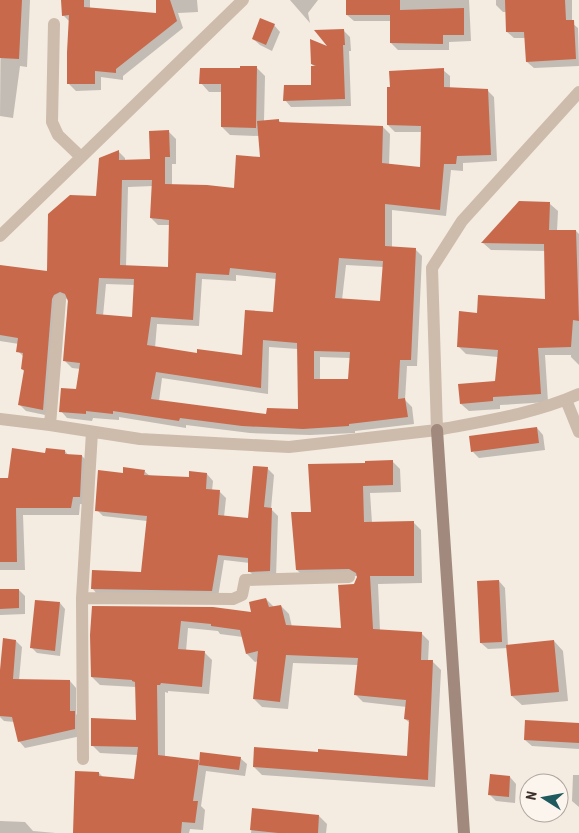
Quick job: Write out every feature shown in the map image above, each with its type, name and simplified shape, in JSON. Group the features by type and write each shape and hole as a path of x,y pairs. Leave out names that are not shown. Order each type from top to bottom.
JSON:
{"street":[{"path":"0,236 243,0"},
{"path":"54,24 52,122 58,135 81,157"},
{"path":"464,833 437,430 432,268 462,221 579,92"},
{"path":"50,425 60,300"},
{"path":"0,419 140,439 289,447 437,430 509,417 566,400 579,394"},
{"path":"566,400 579,432"},
{"path":"83,759 82,598 92,432"},
{"path":"82,598 233,599 242,595 244,580 349,577"}],"building":[{"path":"0,0 22,0 19,59 0,58"},
{"path":"61,0 84,0 84,7 156,13 156,0 170,0 177,21 116,69 116,73 95,71 95,84 67,84 69,15 62,16"},
{"path":"346,0 400,0 400,10 464,8 464,35 443,35 443,44 390,43 390,15 346,15"},
{"path":"505,0 565,0 566,20 574,20 576,59 526,62 524,32 506,32"},
{"path":"260,18 275,24 266,45 252,39"},
{"path":"344,29 345,99 283,101 284,85 311,85 311,66 316,66 311,64 310,39 327,46 314,30"},
{"path":"240,66 257,66 256,128 221,127 221,84 199,84 200,68 240,68"},
{"path":"444,68 444,87 488,89 491,155 457,156 456,164 444,164 440,210 385,204 385,246 416,248 411,360 400,360 398,399 405,398 408,417 349,424 349,426 303,429 242,426 180,418 179,421 113,411 113,414 86,411 86,414 59,412 61,388 76,389 80,363 63,361 68,301 65,294 60,292 54,295 52,299 43,410 18,405 24,370 21,369 23,353 16,352 18,338 0,335 0,265 47,271 48,214 70,195 96,196 99,158 119,150 119,160 150,159 149,131 169,130 170,157 165,157 165,184 234,188 236,155 260,157 257,121 279,119 279,122 383,126 382,163 420,167 421,126 387,125 387,87 390,87 389,71","holes":["122,180 152,180 150,218 169,220 168,267 120,265","339,258 383,261 380,301 335,298","230,268 276,273 273,312 245,310 242,355 197,349 197,353 147,345 151,317 193,320 196,273 229,275","99,278 134,279 132,317 96,314","263,340 297,343 298,409 267,408 266,414 151,399 156,372 261,388","314,351 350,352 348,379 314,379"]},
{"path":"519,201 550,202 549,230 576,230 579,321 573,320 571,347 538,348 541,394 493,397 493,401 460,404 458,384 495,381 498,350 457,347 459,311 477,313 478,295 545,299 544,244 481,243"},
{"path":"537,427 539,443 471,452 469,436"},
{"path":"12,448 45,453 46,448 65,450 65,454 82,455 80,497 73,497 71,508 16,508 17,562 0,562 0,478 8,478"},
{"path":"393,460 393,485 363,486 364,522 414,521 414,576 370,576 373,629 422,632 421,660 433,660 428,780 253,767 254,747 318,752 318,749 407,756 409,720 404,719 406,700 354,695 358,658 286,655 280,702 253,699 258,651 246,654 240,630 211,626 211,624 181,621 178,649 205,651 202,687 161,683 157,685 158,755 199,760 193,801 198,801 195,823 182,822 181,833 73,833 75,771 99,772 99,776 134,779 138,747 91,746 91,718 136,720 135,682 132,680 91,677 90,635 92,606 213,607 251,612 249,602 266,598 269,607 281,605 286,625 341,628 338,585 354,584 357,577 356,573 349,569 296,570 291,512 311,512 308,464 365,463 365,461"},
{"path":"253,466 268,467 264,507 272,508 270,571 248,572 248,558 218,555 212,591 91,589 92,570 141,572 147,516 95,511 98,470 123,473 123,467 145,470 144,475 189,477 189,471 207,473 206,489 220,490 218,515 248,518"},
{"path":"499,580 502,642 480,643 477,581"},
{"path":"0,589 19,589 19,608 0,609"},
{"path":"35,600 60,602 55,651 30,648"},
{"path":"3,638 16,640 13,679 70,680 70,711 75,711 75,729 18,742 12,717 0,716 0,670"},
{"path":"554,640 559,692 511,696 506,645"},
{"path":"525,720 579,723 579,743 524,740"},
{"path":"200,752 241,757 239,770 199,765"},
{"path":"490,774 510,776 509,797 488,795"},
{"path":"252,808 319,815 318,833 278,833 250,830"}]}
